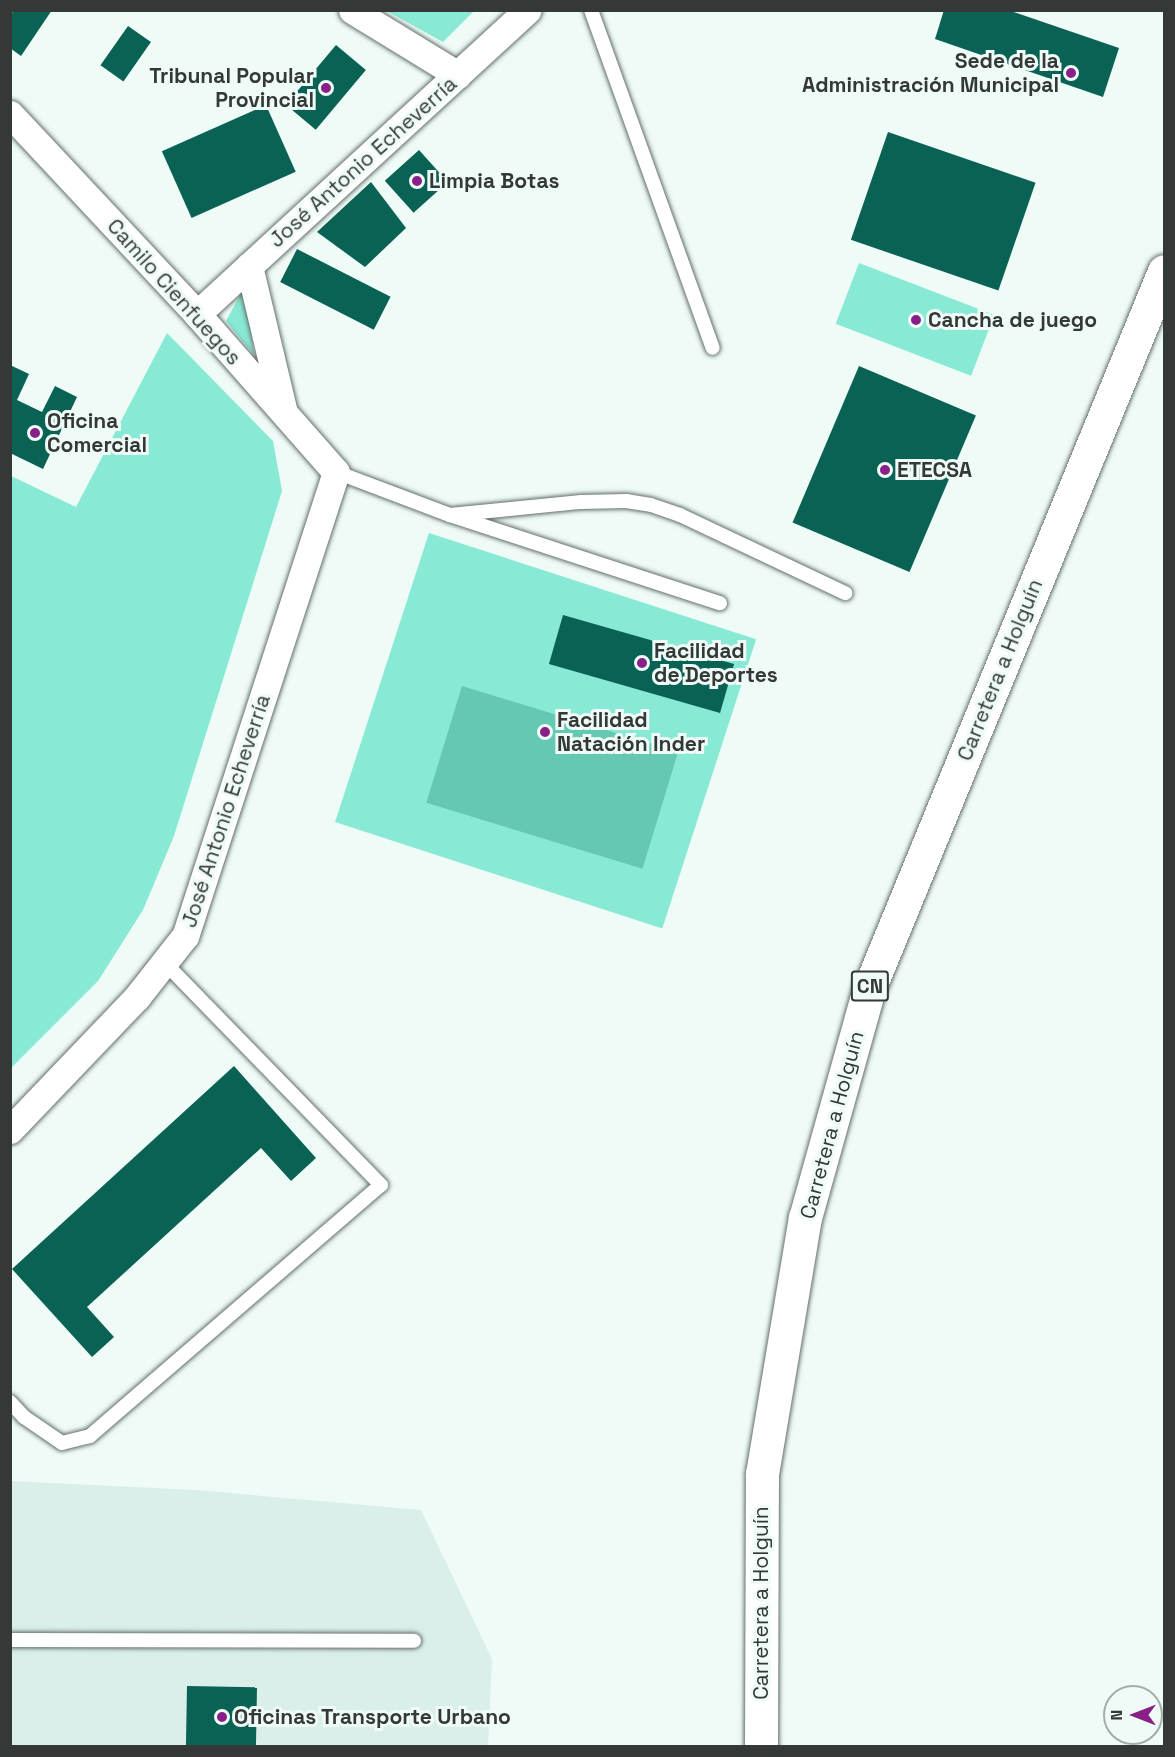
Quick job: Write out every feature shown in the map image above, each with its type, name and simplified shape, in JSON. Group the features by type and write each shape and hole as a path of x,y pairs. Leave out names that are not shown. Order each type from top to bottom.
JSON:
{"main road":[{"name":"Carretera a Holguín","path":"760,1746 762,1473 805,1218 869,989 1160,281 1164,250"}],"street":[{"path":"352,10 458,75"},
{"name":"José Antonio Echeverría","path":"197,314 528,10"},
{"name":"Camilo Cienfuegos","path":"10,114 197,314 336,472"},
{"path":"249,266 284,413"},
{"name":"José Antonio Echeverría","path":"10,1130 137,997 189,926 336,472"}],"lane":[{"path":"591,10 713,348"},
{"path":"336,472 450,515 720,603"},
{"path":"450,515 581,502 626,501 651,505 680,515 845,593"},
{"path":"10,1402 24,1417 62,1443 90,1436 381,1185 164,962"},
{"path":"10,1640 414,1641"}],"shaded area":[{"path":"474,10 443,42 387,11"},
{"name":"Cancha de juego","path":"859,263 994,315 971,376 836,324"},
{"path":"245,286 254,355 226,321"},
{"path":"167,333 273,441 282,491 174,836 143,910 98,981 11,1068 11,476 76,507"},
{"name":"Facilidad Natación Inder","path":"429,533 756,639 662,928 335,822"},
{"path":"462,686 678,752 642,869 426,803"},
{"path":"10,1481 196,1490 421,1510 492,1659 488,1746 11,1746"}],"building":[{"path":"14,10 52,10 21,56 10,48 10,16"},
{"name":"Sede de la Administración Municipal","path":"944,10 1008,10 1119,48 1103,97 935,39"},
{"path":"128,26 151,42 123,81 100,65"},
{"name":"Tribunal Popular Provincial","path":"336,45 366,70 316,130 286,105"},
{"path":"266,105 296,172 192,218 162,151"},
{"path":"888,132 1036,183 998,291 851,240"},
{"name":"Limpia Botas","path":"419,150 448,182 414,213 385,181"},
{"path":"371,182 406,228 365,267 317,232"},
{"path":"297,249 391,297 374,330 280,282"},
{"name":"Oficina Comercial","path":"10,365 29,374 17,400 42,412 55,386 77,397 43,469 10,453"},
{"name":"ETECSA","path":"859,366 976,416 909,572 793,522"},
{"name":"Facilidad de Deportes","path":"563,615 734,664 720,713 549,664"},
{"path":"234,1066 316,1158 291,1181 261,1148 87,1307 114,1337 92,1357 12,1269"},
{"name":"Oficinas Transporte Urbano","path":"187,1686 257,1687 256,1746 186,1746"}],"place":[{"name":"Sede de la Administración Municipal","path":"1071,73"},
{"name":"Tribunal Popular Provincial","path":"326,88"},
{"name":"Limpia Botas","path":"417,181"},
{"name":"Cancha de juego","path":"916,320"},
{"name":"Oficina Comercial","path":"35,433"},
{"name":"ETECSA","path":"885,470"},
{"name":"Facilidad de Deportes","path":"642,663"},
{"name":"Facilidad Natación Inder","path":"545,732"},
{"name":"Oficinas Transporte Urbano","path":"222,1717"}]}
